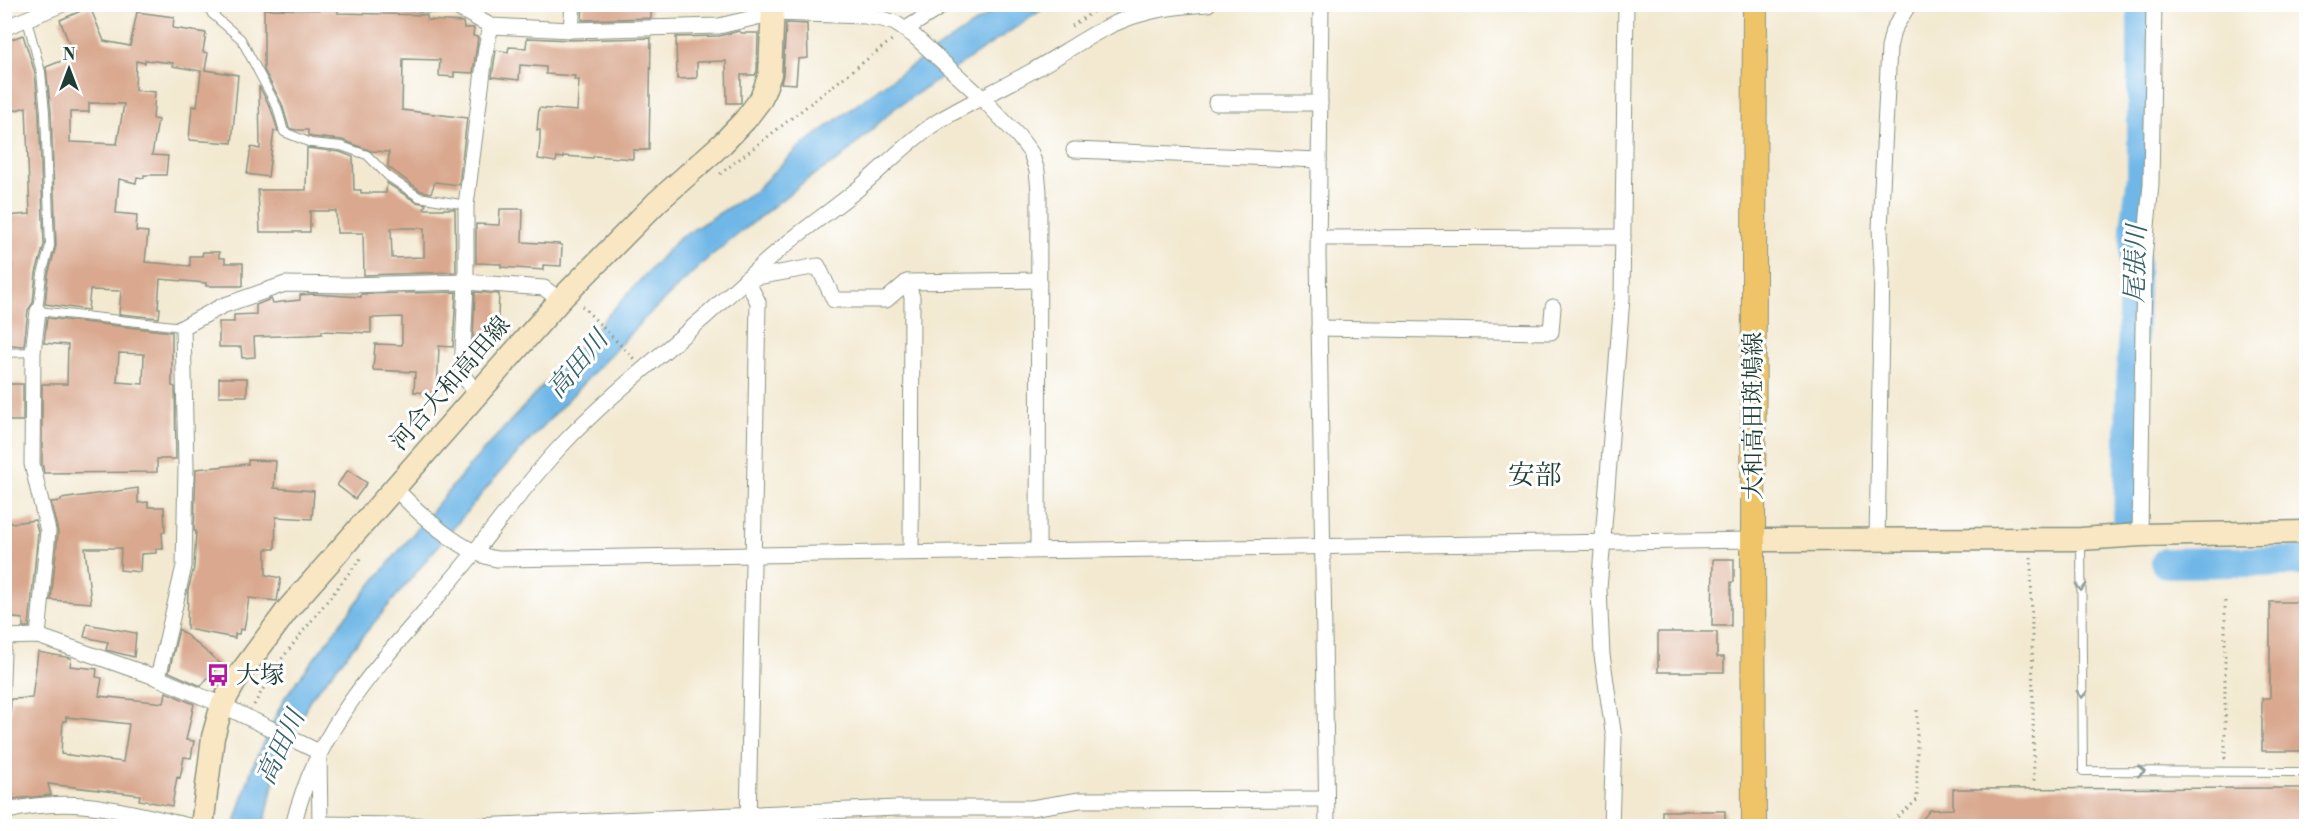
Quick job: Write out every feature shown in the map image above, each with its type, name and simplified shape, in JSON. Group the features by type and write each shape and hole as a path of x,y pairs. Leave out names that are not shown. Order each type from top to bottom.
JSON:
{"main road":[{"name":"大和高田斑鳩線","path":"1754,826 1755,4"},
{"name":"河合大和高田線","path":"202,826 213,737 222,705 237,678 274,626 401,495 477,394 567,307 657,202 723,143 750,113 761,99 770,74 773,9"},
{"path":"1753,540 2081,539 2140,535 2307,532"}],"street":[{"path":"4,28 63,4"},
{"path":"415,4 456,7 492,26 571,30 719,26 773,9 865,16 896,23 909,32 977,94 1019,137 1031,153 1037,171 1040,191 1038,550"},
{"path":"571,30 573,4"},
{"path":"909,32 945,4"},
{"path":"293,826 316,751 357,692 470,551 562,445 608,401 784,246 858,188 910,142 977,94 1030,72 1107,27 1142,13 1172,7 1208,4"},
{"path":"1321,4 1318,328 1327,826"},
{"path":"1611,826 1614,738 1599,620 1601,542 1622,298 1626,4"},
{"path":"1877,540 1882,270 1880,228 1889,48 1890,37 1909,4"},
{"path":"2140,535 2144,259 2151,184 2154,4"},
{"path":"477,394 462,374 466,282 466,205 486,48 492,26"},
{"path":"1216,103 1320,103"},
{"path":"1074,150 1319,160"},
{"path":"1318,238 1623,237"},
{"path":"746,279 818,266 834,300 886,300 907,282 1040,280"},
{"path":"746,279 758,302 748,821"},
{"path":"158,678 184,566 186,467 183,327 222,306 285,284 466,282 544,288 567,307"},
{"path":"907,282 912,297 911,552"},
{"path":"1318,328 1551,332 1553,307"},
{"path":"38,311 33,352 32,464 48,531 38,636"},
{"path":"401,495 470,551 497,560 1753,540"},
{"path":"6,637 38,636 158,678 222,705 316,751"},
{"path":"316,751 320,825 477,826 748,821 930,807 1030,808 1080,800 1326,799"},
{"path":"4,812 60,803 112,808 189,826"}],"lane":[{"path":"207,4 212,14 241,39 277,107 284,132 311,143 341,146 367,155 389,177 419,197 466,205"},
{"path":"27,20 41,72 45,112 50,246 42,274 38,311 183,327"},
{"path":"4,353 33,352"},
{"path":"2081,539 2083,771 2307,772"},
{"path":"4,719 6,637"}],"path":[{"path":"717,177 909,32"},
{"path":"567,307 590,299"},
{"path":"585,308 637,363"},
{"path":"2031,554 2034,784"},
{"path":"243,716 255,705 276,666 298,636 364,555"},
{"path":"2225,601 2225,758 2235,758"},
{"path":"1877,826 1887,826 1917,800 1917,706"}],"water":[{"name":"高田川","path":"1002,5 1049,5 894,109 840,159 809,178 707,259 641,322 501,471 311,698 276,771 264,826 234,826 253,765 285,697 360,598 470,465 678,239 755,191 797,149 886,83"}],"building":[{"path":"583,4 651,4 651,18 582,20"},
{"path":"90,7 104,41 130,46 137,12 174,17 173,28 206,33 203,52 208,53 205,70 238,75 232,143 189,140 192,106 197,107 201,71 172,66 173,63 136,61 135,90 155,92 153,119 158,120 152,155 168,156 166,175 144,175 144,178 137,177 136,183 119,179 116,213 137,215 136,231 148,232 145,262 190,266 190,256 202,256 203,252 219,252 219,258 225,258 225,263 243,263 243,286 206,286 206,283 160,279 159,318 119,314 121,291 90,290 88,310 45,304 48,275 56,246 51,112 46,67 74,56 60,20","holes":["89,103 124,104 117,144 70,142 70,112 89,112"]},
{"path":"264,9 427,15 427,20 463,22 464,28 474,28 473,36 478,37 473,73 454,72 454,77 439,76 440,60 403,59 402,110 467,118 459,185 435,182 431,193 421,191 388,167 389,152 371,151 342,140 312,137 308,135 308,130 289,128 282,104 264,70"},
{"path":"786,23 807,24 808,58 798,59 796,84 781,83"},
{"path":"739,31 758,33 757,71 755,75 741,75 741,103 727,103 726,61 697,62 697,78 677,79 676,37 719,36"},
{"path":"23,35 35,73 39,112 44,245 36,273 33,303 28,310 24,346 21,346 4,344 4,297 9,298 12,264 4,264 4,216 30,214 26,107 13,111 4,88 4,42"},
{"path":"527,38 571,40 651,38 649,150 633,150 633,159 563,156 563,158 557,157 556,162 538,159 539,108 577,111 579,80 574,80 575,76 546,74 546,67 520,65 519,80 492,77 496,50 508,52 509,47 526,48"},
{"path":"259,86 271,109 278,131 274,131 268,177 247,174 251,147 260,149"},
{"path":"307,148 340,152 353,157 354,190 361,190 361,193 386,193 387,183 416,202 426,204 424,209 455,209 456,272 364,275 363,233 337,233 336,211 310,211 310,232 260,232 258,190 306,190","holes":["391,228 424,228 424,257 392,258"]},
{"path":"500,209 523,209 522,242 559,244 562,246 561,266 543,265 543,270 476,263 476,224 499,225"},
{"path":"456,292 453,347 439,346 437,393 414,392 415,372 373,370 375,344 402,345 402,317 371,318 371,333 322,331 322,334 254,337 255,357 242,358 241,347 219,347 219,322 234,322 234,315 256,314 256,305 271,299 273,303 300,300 300,295 313,294 361,297 361,294"},
{"path":"475,292 499,294 497,338 473,337"},
{"path":"47,318 172,332 176,459 157,459 157,472 44,473 42,384 67,384 68,345 44,343","holes":["119,353 144,354 143,384 117,382"]},
{"path":"219,378 247,378 247,396 219,396"},
{"path":"4,384 23,384 23,421 4,421"},
{"path":"248,460 276,461 274,488 314,491 312,519 276,517 275,549 266,549 266,575 281,578 277,601 249,598 244,630 240,629 239,634 235,634 235,638 187,629 188,590 194,568 196,469 248,464"},
{"path":"348,470 367,483 355,499 337,485"},
{"path":"138,488 138,503 148,502 148,507 164,507 163,549 156,549 156,553 141,554 140,572 120,570 121,548 85,548 91,603 51,600 58,532 51,502"},
{"path":"35,520 38,532 29,627 23,627 23,619 4,617 4,524"},
{"path":"1713,559 1734,559 1734,582 1731,582 1731,626 1712,626"},
{"path":"2270,602 2307,602 2307,751 2262,751 2262,698 2270,698"},
{"path":"87,624 136,633 134,657 106,650 108,642 84,637"},
{"path":"179,629 220,663 201,686 169,672"},
{"path":"1658,632 1717,632 1717,657 1724,657 1724,672 1658,672"},
{"path":"38,652 71,658 70,666 97,669 96,677 102,678 99,696 164,703 166,692 194,704 186,740 194,741 191,758 184,757 180,778 177,777 172,806 139,800 140,795 48,784 51,795 4,800 7,724 10,719 11,699 32,698","holes":["66,717 129,724 123,762 61,754 63,721 66,721"]},
{"path":"2307,788 2307,826 1917,826 1930,810 1953,809 1953,789"},
{"path":"1662,811 1725,811 1725,826 1662,826"}],"waterway":[{"name":"尾張川","path":"2128,524 2135,227 2142,177 2142,4"},
{"name":"尾張川","path":"2166,563 2306,561"}],"place":[{"name":"大塚","path":"218,675"}],"district":[{"name":"安部","path":"1535,475"}]}
